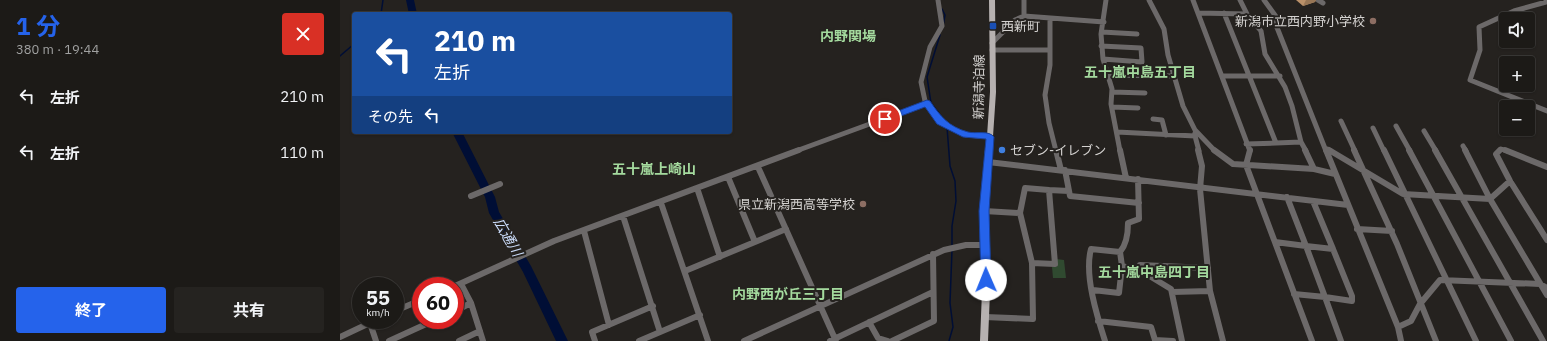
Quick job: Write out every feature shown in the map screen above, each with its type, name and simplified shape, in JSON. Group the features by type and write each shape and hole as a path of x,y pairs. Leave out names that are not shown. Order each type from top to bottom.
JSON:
{"main road":[{"name":"新潟寺泊線","path":"984,341 984,211 993,92 992,0"}],"street":[{"path":"938,0 942,26 930,48 921,82 927,103 940,122 966,135 990,137"},
{"path":"1024,0 1024,16"},
{"path":"1106,0 1101,46 1106,75 1112,92 1112,107 1126,178"},
{"path":"1149,0 1164,29 1174,76 1183,106 1195,133 1202,166 1200,189 1210,291 1223,341"},
{"path":"1193,0 1223,76 1246,144 1250,149 1249,158 1246,165 1312,341"},
{"path":"1240,0 1247,14 1261,31 1265,54 1269,63 1280,76 1292,106 1301,142 1314,169"},
{"path":"1264,0 1277,18 1276,25 1324,148 1398,327 1401,341"},
{"path":"1318,0 1323,3"},
{"path":"1546,0 1546,2 1528,6 1479,27 1480,50 1470,80 1547,111"},
{"path":"1198,13 1247,14"},
{"path":"1224,13 1249,76 1265,110 1276,143"},
{"path":"992,47 1015,20 1024,16 1104,22"},
{"path":"1050,19 1050,62 1046,96 1050,128 1070,196 1139,203"},
{"path":"1102,32 1137,34"},
{"path":"1101,46 1141,48 1142,62 1103,59"},
{"path":"992,47 1049,50"},
{"path":"1106,75 1174,76"},
{"path":"1223,76 1280,76"},
{"path":"1112,92 1145,93"},
{"path":"464,282 525,253 584,230 661,203 697,188 927,103"},
{"path":"1112,107 1138,108"},
{"path":"1153,119 1162,120 1166,135"},
{"path":"1341,121 1362,170 1392,231 1436,341"},
{"path":"1396,126 1511,341"},
{"path":"1372,128 1444,279 1476,341"},
{"path":"1424,131 1543,341"},
{"path":"1117,132 1166,135 1195,133 1216,153 1233,164 1314,169 1335,174"},
{"path":"1246,144 1301,142"},
{"path":"1462,146 1490,200 1547,295"},
{"path":"1324,148 1404,194 1490,200 1510,181"},
{"path":"1547,167 1502,149 1496,154 1510,181 1547,240"},
{"path":"988,162 1138,179 1200,189 1287,197 1348,205"},
{"path":"758,166 821,306 834,340 933,292"},
{"path":"728,177 755,242"},
{"path":"1093,290 1119,293 1122,266 1120,252 1125,243 1128,222 1139,219 1138,179"},
{"path":"471,196 497,185"},
{"path":"697,188 720,257"},
{"path":"985,317 1033,319 1032,263 1020,212 1025,188 1069,191"},
{"path":"1032,263 1054,264 1049,189"},
{"path":"1287,197 1341,341"},
{"path":"1294,294 1352,301 1352,296 1313,201"},
{"path":"661,203 708,341"},
{"path":"984,211 1020,212"},
{"path":"623,216 653,306 660,332"},
{"path":"685,271 786,229"},
{"path":"1357,229 1392,231"},
{"path":"584,230 609,324"},
{"path":"1275,242 1333,249"},
{"path":"744,341 933,254 956,246 985,246"},
{"path":"1106,341 1098,321 1090,272 1089,252 1091,249 1120,252"},
{"path":"892,341 934,321 933,254"},
{"path":"1140,271 1140,265 1208,268"},
{"path":"1122,266 1140,271 1171,289 1182,341"},
{"path":"1398,327 1411,321 1420,304 1440,280 1540,284 1547,288"},
{"path":"1172,292 1210,291"},
{"path":"464,294 471,304 483,341"},
{"path":"464,307 471,304"},
{"path":"595,341 592,332 653,306"},
{"path":"639,341 700,315"},
{"path":"1098,321 1151,327 1155,340 1173,341"},
{"path":"869,322 878,338 888,341"},
{"path":"340,337 358,329"},
{"path":"374,329 376,341"},
{"path":"389,341 415,329"},
{"path":"460,341 480,331"}],"green space":[{"path":"1056,259 1064,260 1066,278 1053,278 1052,267 1057,267"}],"waterway":[{"path":"381,12 383,0"},
{"name":"広通川","path":"410,0 413,12"},
{"path":"942,9 945,15 943,26"},
{"path":"940,35 927,77 931,103 947,124"},
{"path":"340,56 352,46"},
{"path":"947,127 950,166 955,181 956,201 952,226 952,246"},
{"name":"広通川","path":"458,134 490,197 494,213 527,269 562,341"},
{"path":"949,341 953,327 950,303 952,250"}],"place":[{"name":"新潟市立西内野小学校","path":"1373,21"},
{"name":"西新町","path":"993,26"},
{"name":"セブン-イレブン","path":"1002,150"},
{"name":"県立新潟西高等学校","path":"863,204"}],"district":[{"name":"内野関場","path":"848,36"},
{"name":"五十嵐中島五丁目","path":"1140,72"},
{"name":"五十嵐上崎山","path":"654,169"},
{"name":"五十嵐中島四丁目","path":"1154,272"},
{"name":"内野西が丘三丁目","path":"788,294"}],"route":[{"path":"885,119 927,103 940,122 966,135 990,137 984,211 986,280"}]}
